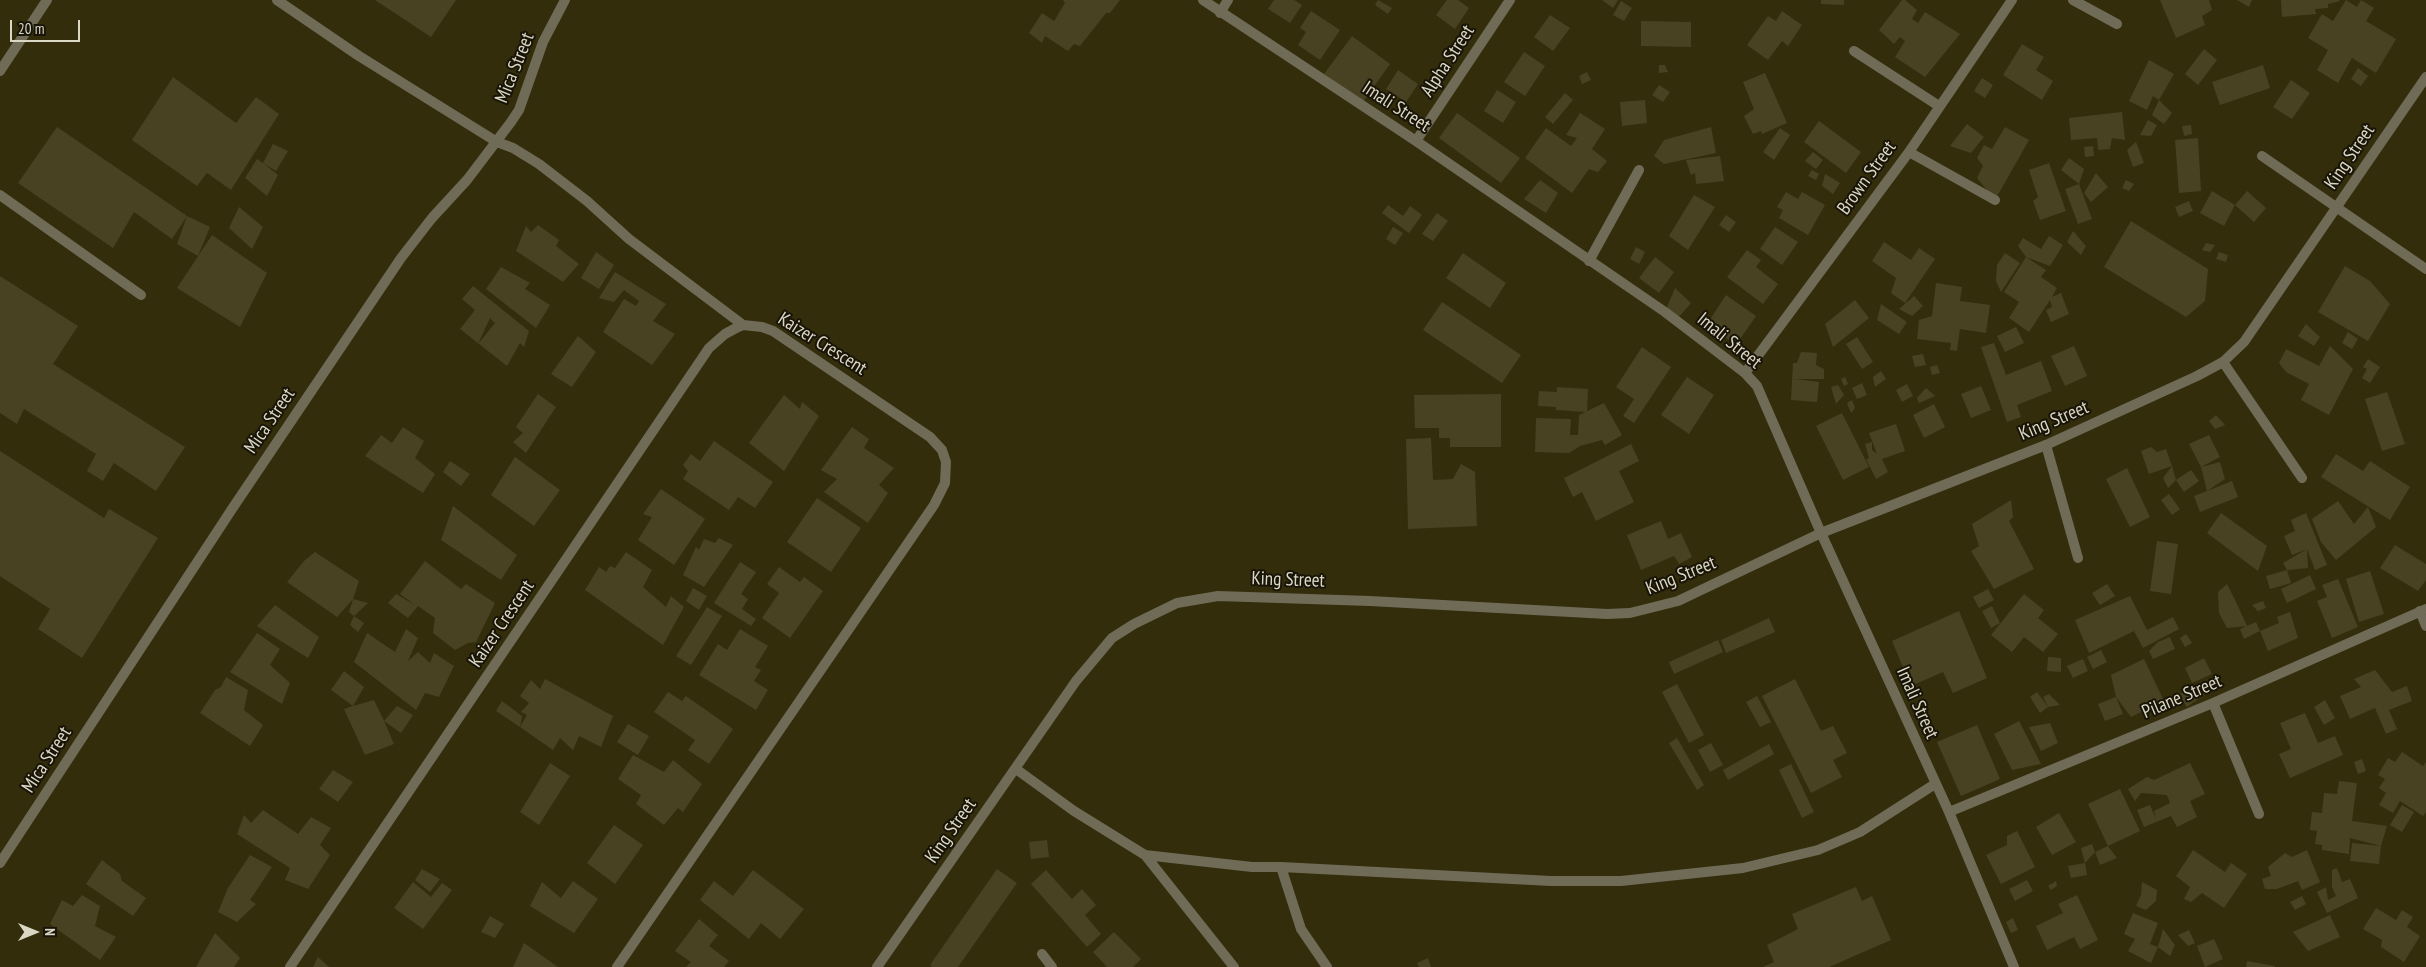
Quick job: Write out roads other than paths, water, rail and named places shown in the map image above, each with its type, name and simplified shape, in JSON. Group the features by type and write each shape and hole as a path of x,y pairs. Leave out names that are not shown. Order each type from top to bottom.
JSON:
{"street":[{"path":"0,71 47,0"},
{"path":"277,0 359,56 497,142 525,154 563,182 629,239 743,325"},
{"name":"Mica Street","path":"0,863 232,509 402,258 432,218 467,180 519,110 543,42 565,0"},
{"name":"Imali Street","path":"1203,0 1416,141 1665,312 1745,373 1757,386 1821,533 1949,812 2014,967"},
{"path":"1220,13 1228,0"},
{"name":"Alpha Street","path":"1416,141 1510,0"},
{"name":"Brown Street","path":"1745,373 1909,152 2012,0"},
{"path":"2072,0 2117,24"},
{"path":"1854,51 1939,106"},
{"name":"King Street","path":"877,967 1076,681 1112,638 1134,624 1177,603 1194,599 1241,596 1583,614 1630,612 1678,601 1821,533 2046,445 2197,376 2223,362 2244,342 2426,77"},
{"path":"1909,152 1995,200"},
{"path":"2262,156 2426,269"},
{"path":"1589,261 1639,170"},
{"path":"0,195 141,295"},
{"name":"Kaizer Crescent","path":"290,967 709,348 725,334 743,325 773,331 930,438 942,450 946,462 945,483 934,506 617,967"},
{"path":"2223,362 2302,478"},
{"path":"2046,445 2078,558"},
{"path":"2423,610 2426,626"},
{"name":"Pilane Street","path":"1949,812 2213,703 2423,610"},
{"path":"2213,703 2259,814"},
{"path":"1016,769 1074,811 1145,855 1234,967"},
{"path":"1145,855 1208,864 1252,867 1551,881 1621,881 1743,868 1788,859 1827,846 1860,832 1935,784"},
{"path":"1281,867 1301,929 1327,967"},
{"path":"1042,954 1052,967"}]}
